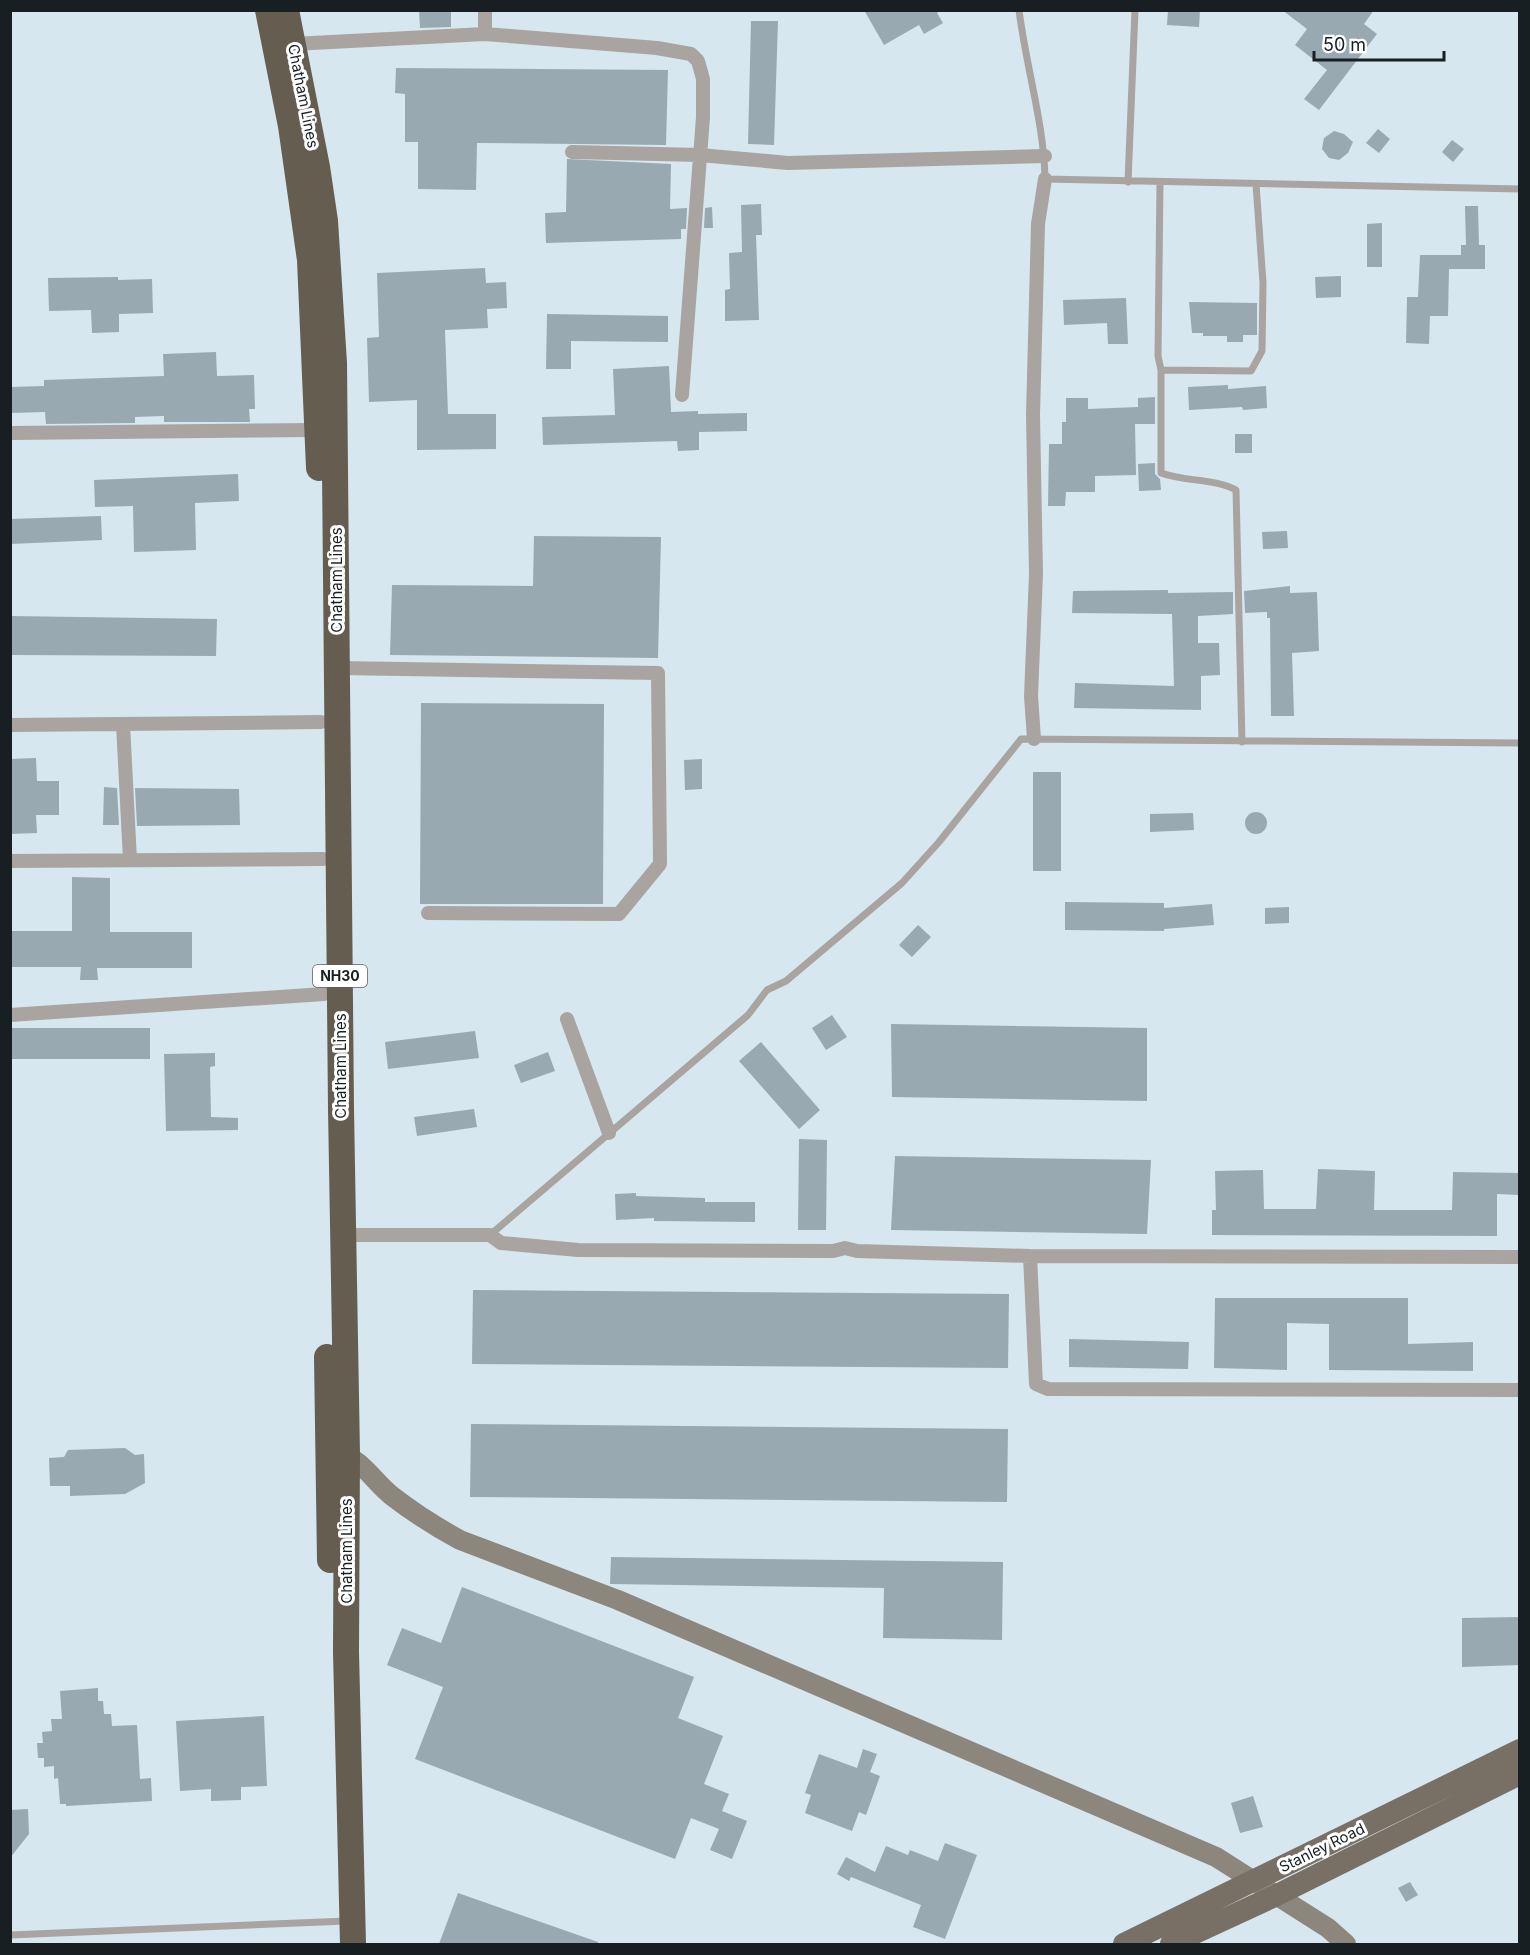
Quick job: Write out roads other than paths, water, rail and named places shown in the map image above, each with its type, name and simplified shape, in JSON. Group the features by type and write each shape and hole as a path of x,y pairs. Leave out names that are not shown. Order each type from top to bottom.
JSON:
{"highway":[{"name":"Chatham Lines","path":"268,10 291,126 310,260 317,430 324,993 337,1451 345,1933"},
{"name":"Chatham Lines","path":"286,10 325,221 334,363 343,1234 337,1451"}],"main road":[{"name":"Stanley Road","path":"1124,1944 1520,1750"},
{"name":"Stanley Road","path":"1171,1944 1277,1895 1520,1774"}],"street":[{"path":"485,10 485,34"},
{"path":"294,44 485,34 657,48 691,54 698,61 704,79 682,395"},
{"path":"572,152 700,155 788,163 1045,156"},
{"path":"1034,739 1031,696 1036,574 1033,415 1038,224 1045,179"},
{"path":"10,433 317,430"},
{"path":"338,668 658,673 660,864 619,914 428,913"},
{"path":"10,724 321,722"},
{"path":"123,724 130,860"},
{"path":"10,861 323,859"},
{"path":"10,1015 324,993"},
{"path":"567,1018 609,1133"},
{"path":"343,1234 490,1235 501,1243 578,1250 833,1251 845,1248 857,1251 1030,1256 1520,1257"},
{"path":"1030,1256 1036,1384 1048,1389 1520,1390"},
{"path":"337,1451 391,1495 436,1527 460,1540 618,1599 1216,1857 1328,1928 1346,1944"}],"lane":[{"path":"1019,10 1024,53 1045,156 1045,179 1520,189"},
{"path":"1128,182 1135,10"},
{"path":"1160,183 1158,356 1161,370 1161,473 1177,479 1227,485 1236,490 1242,742"},
{"path":"1161,370 1251,371 1262,351 1263,283 1256,184"},
{"path":"490,1235 748,1015 767,990 786,981 902,883 975,799 1021,739 1520,743"},
{"path":"10,1935 345,1933"}]}
